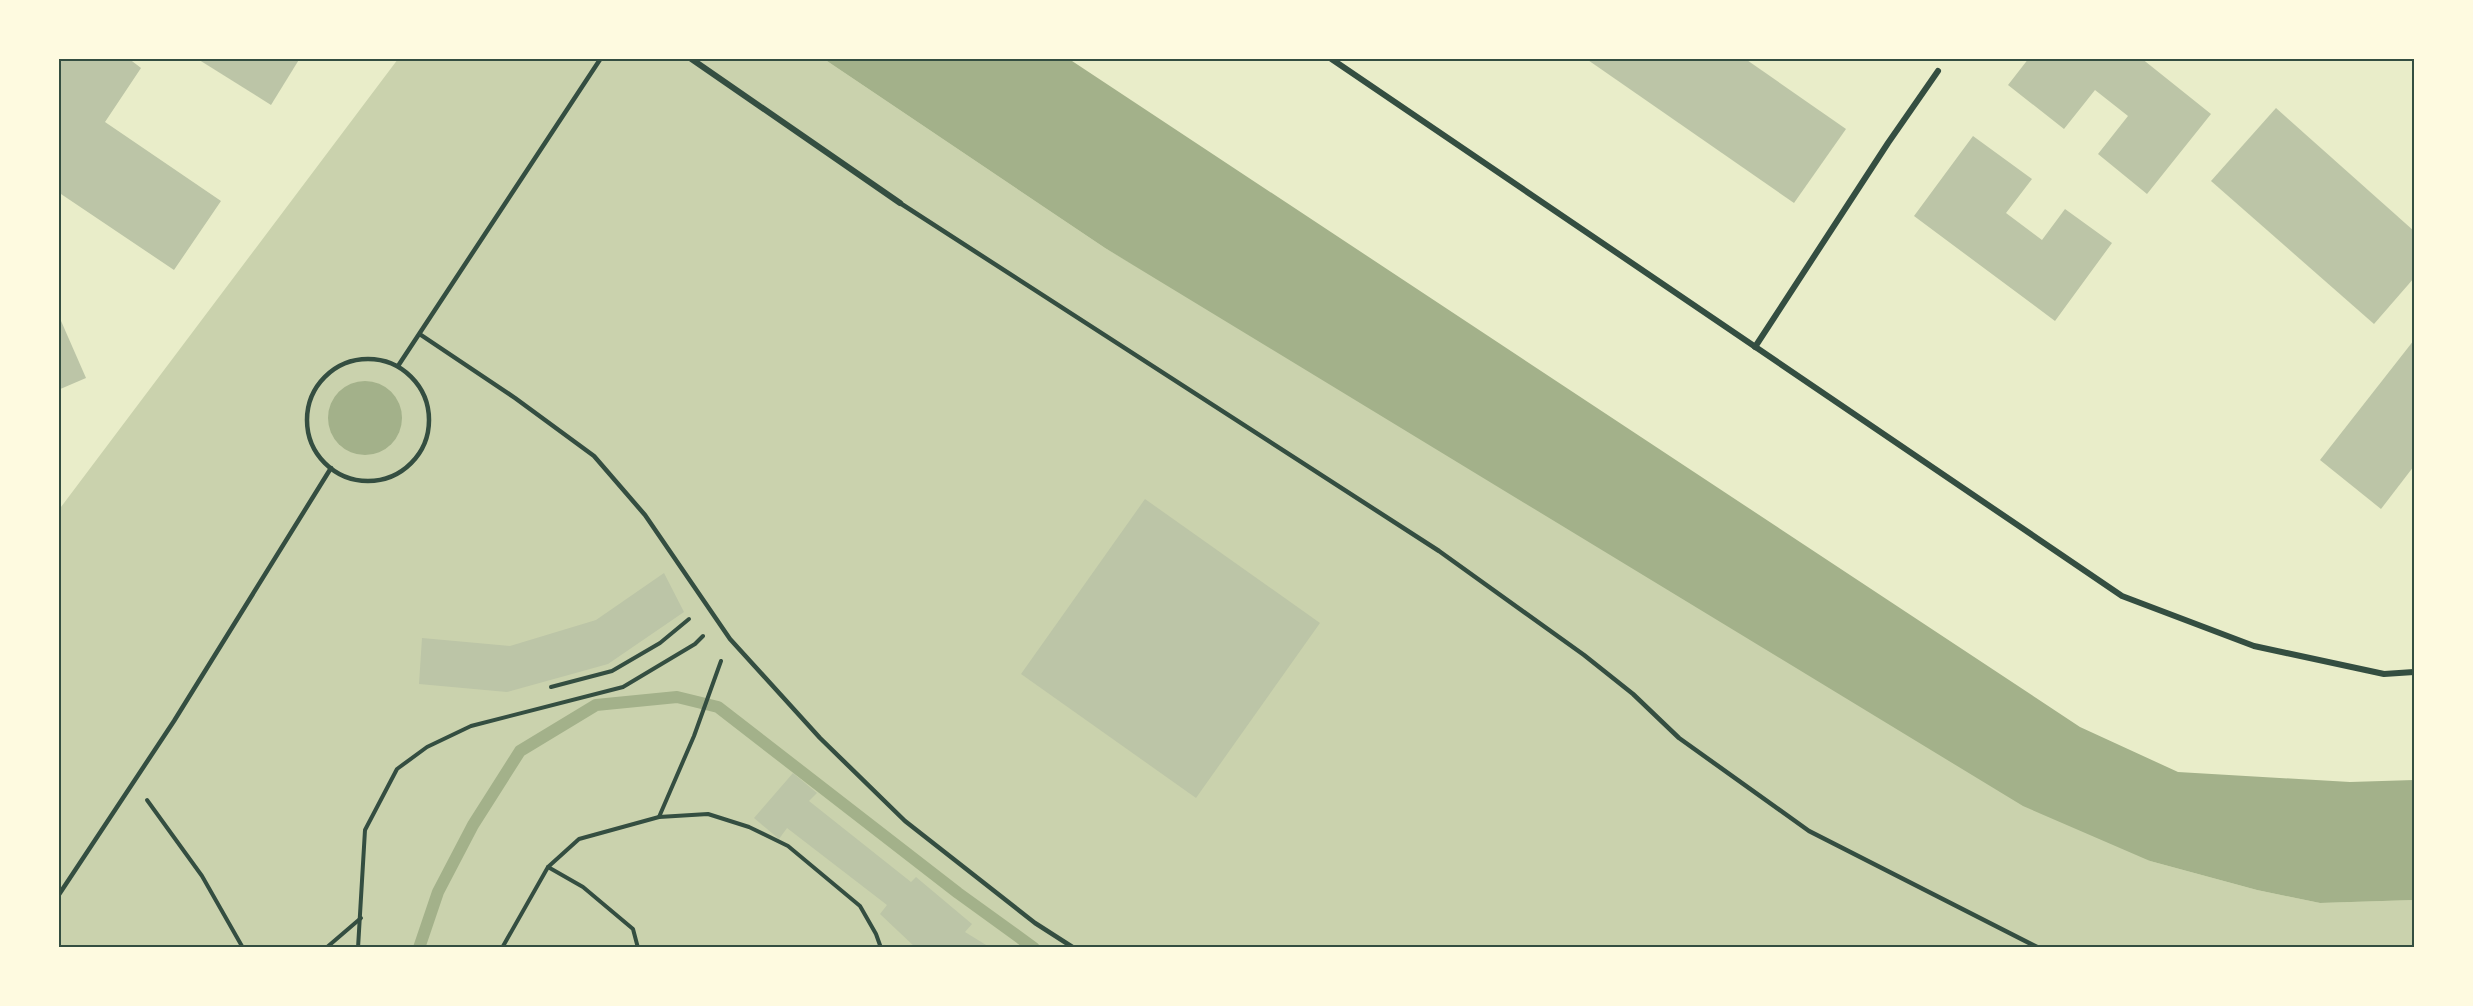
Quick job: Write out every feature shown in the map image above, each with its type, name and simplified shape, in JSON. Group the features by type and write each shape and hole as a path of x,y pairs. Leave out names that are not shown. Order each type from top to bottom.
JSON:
{"street":[{"path":"690,58 900,203"},
{"path":"1330,58 2122,596 2254,646 2384,674 2415,672"},
{"path":"1755,347 1938,70"}],"lane":[{"path":"398,366 421,335 601,58"},
{"path":"900,203 1439,551 1584,655 1633,694 1679,738 1809,831 2040,948"},
{"path":"421,335 515,398 594,456 645,515 730,639 820,738 905,821 1035,923 1074,948"},
{"path":"359,359 379,359 398,366 413,379 424,395 429,415 428,434 420,453 406,467 390,477 369,481 349,477 331,468 318,453 309,435 307,414 312,394 323,378 340,365 359,359"},
{"path":"58,896 133,782 331,468"}],"path":[{"path":"551,687 612,671 650,648 690,618 702,599"},
{"path":"358,948 365,830 397,769 427,747 471,726 623,687 695,644 718,621"},
{"path":"659,817 694,735 730,639"},
{"path":"133,782 202,876 243,948"},
{"path":"502,948 548,867 579,839 659,817 708,814 749,827 788,846 860,906 881,948"},
{"path":"548,867 583,887 633,929 638,948"},
{"path":"326,948 361,918"}],"shaded area":[{"path":"398,59 824,59 1105,248 2150,861 2257,890 2320,903 2414,900 2414,947 59,947 58,511"},
{"path":"824,59 1069,59 2080,727 2178,772 2350,782 2414,780 2414,900 2320,903 2257,890 2150,861 2023,806 1105,248"},
{"path":"365,381 386,387 396,397 402,418 396,439 386,449 365,455 344,449 334,439 328,418 334,397 344,387"}],"building":[{"path":"58,58 128,58 141,68 105,122 221,201 174,270 58,192"},
{"path":"196,58 300,58 271,105"},
{"path":"1585,58 1744,58 1846,129 1794,203"},
{"path":"2029,58 2141,58 2211,114 2147,194 2098,154 2128,116 2095,90 2064,129 2008,85"},
{"path":"2276,108 2414,231 2414,278 2374,324 2211,181"},
{"path":"1973,136 2032,179 2006,213 2042,240 2065,209 2112,243 2055,321 1914,216"},
{"path":"58,314 86,378 58,390"},
{"path":"2414,340 2414,466 2381,509 2320,460"},
{"path":"1145,499 1320,623 1196,798 1021,674"},
{"path":"664,573 684,612 608,664 507,692 419,684 422,638 510,646 596,620"},
{"path":"793,773 817,793 809,801 911,882 916,877 972,924 965,932 991,948 916,948 880,914 887,905 787,828 779,839 754,818"}],"waterway":[{"path":"419,948 438,892 473,825 520,751 596,705 677,697 718,707 958,893 1034,948"}]}
